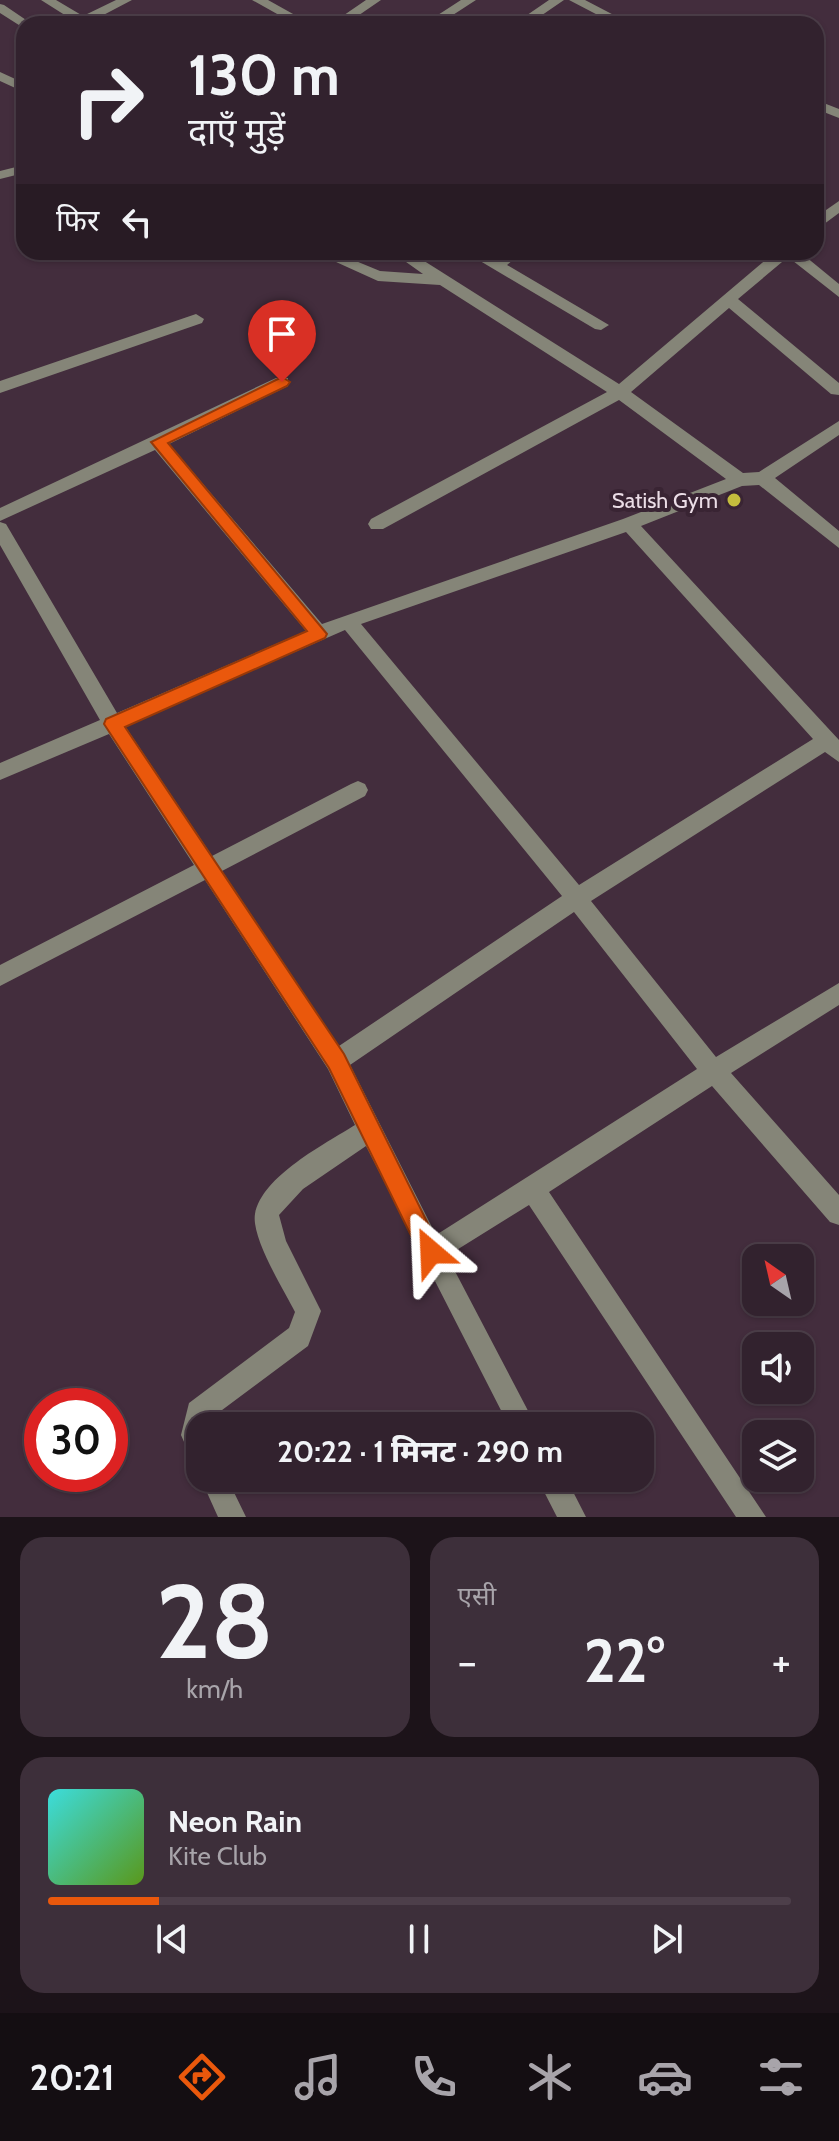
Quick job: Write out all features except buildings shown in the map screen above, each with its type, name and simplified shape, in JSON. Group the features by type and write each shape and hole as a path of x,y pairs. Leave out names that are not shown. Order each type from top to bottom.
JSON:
{"street":[{"path":"47,0 73,16"},
{"path":"97,16 126,0"},
{"path":"258,0 289,16"},
{"path":"350,16 375,0"},
{"path":"443,16 470,0"},
{"path":"533,16 558,0"},
{"path":"575,0 608,16"},
{"path":"340,260 378,276 445,280"},
{"path":"412,260 620,392 740,480"},
{"path":"488,260 601,325"},
{"path":"498,265 505,260"},
{"path":"377,524 620,392 774,260"},
{"path":"801,260 839,292"},
{"path":"728,299 837,390"},
{"path":"0,387 196,319"},
{"path":"0,515 282,382"},
{"path":"0,772 348,621 629,524 740,480 763,478 835,436"},
{"path":"158,442 319,634"},
{"path":"763,478 839,541"},
{"path":"336,1061 577,898 833,747 629,524"},
{"path":"0,529 113,724 336,1061 431,1252 516,1412"},
{"path":"348,621 577,898 712,1069 839,1213"},
{"path":"0,976 358,790"},
{"path":"431,1252 533,1190 712,1069 839,993"},
{"path":"198,1412 299,1337 308,1311 271,1232 267,1215 276,1195 370,1129"},
{"path":"533,1190 752,1517"},
{"path":"220,1492 232,1517"},
{"path":"559,1492 572,1517"}],"place":[{"name":"Satish Gym","path":"734,500"}],"route":[{"path":"282,382 158,442 319,634 113,724 336,1061 431,1252"}]}
